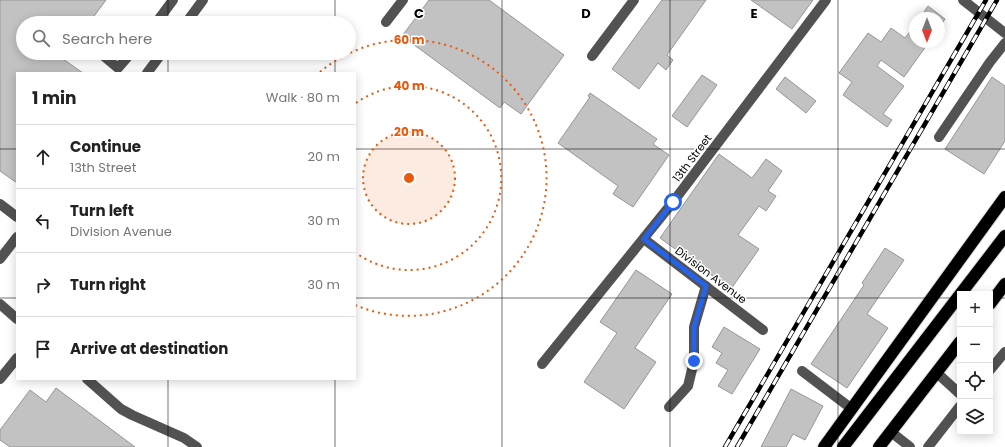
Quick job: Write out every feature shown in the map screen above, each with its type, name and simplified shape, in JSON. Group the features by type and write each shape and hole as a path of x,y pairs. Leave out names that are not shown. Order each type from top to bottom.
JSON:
{"highway":[{"path":"824,447 1005,197"},
{"path":"843,447 1005,236"},
{"path":"993,300 1005,284"},
{"path":"879,447 957,346"}],"street":[{"path":"165,16 173,0"},
{"path":"191,16 203,0"},
{"path":"386,22 403,0"},
{"path":"592,56 634,0"},
{"name":"13th Street","path":"542,364 644,239 826,0"},
{"path":"963,0 1005,33"},
{"path":"939,137 1005,42"},
{"path":"108,60 118,68 125,60"},
{"path":"148,72 157,60"},
{"path":"0,204 16,216"},
{"path":"0,259 16,238"},
{"name":"Division Avenue","path":"644,239 764,330"},
{"path":"669,407 688,386 694,361 694,327 706,286"},
{"path":"0,304 16,318"},
{"path":"993,366 1005,352"},
{"path":"0,379 16,359"},
{"path":"802,371 852,409"},
{"path":"937,373 957,391"},
{"path":"88,380 121,409 184,438 197,447"},
{"path":"928,447 957,410"},
{"path":"890,432 910,447"}],"building":[{"path":"0,0 106,0 94,16 16,16 16,60 64,60 82,72 16,72 16,182 0,171"},
{"path":"429,0 489,0 564,55 521,114 504,102 500,108 402,36"},
{"path":"662,0 706,0 667,55 673,60 666,70 658,63 639,89 612,69"},
{"path":"751,0 813,0 792,29"},
{"path":"928,6 936,12 924,12"},
{"path":"891,28 905,38 909,33 909,48 925,48 904,77 881,60 877,66 904,86 883,114 892,120 887,127 843,95 852,82 839,73 868,33 881,42"},
{"path":"702,75 717,85 687,127 672,116"},
{"path":"785,77 816,101 806,113 776,89"},
{"path":"992,77 1005,86 1005,141 984,174 945,149"},
{"path":"590,93 657,139 653,144 669,155 633,207 613,194 618,186 558,143 590,97 588,96"},
{"path":"719,154 752,178 766,159 782,171 768,191 776,196 766,211 759,206 738,235 759,249 731,289 660,238"},
{"path":"885,248 904,260 867,314 888,328 847,388 811,364 864,285 862,283"},
{"path":"636,270 672,294 635,348 656,362 624,409 584,382 617,333 600,322"},
{"path":"724,327 760,349 732,394 718,386 728,370 716,363 722,353 712,347"},
{"path":"56,388 135,447 10,447 0,440 0,430 30,390 46,402"},
{"path":"791,389 823,406 805,440 793,434 786,447 761,447"}],"railway":[{"path":"725,447 986,0"},
{"path":"737,447 997,0"}],"route":[{"path":"673,202 644,239 706,286 694,327 694,361"}]}
